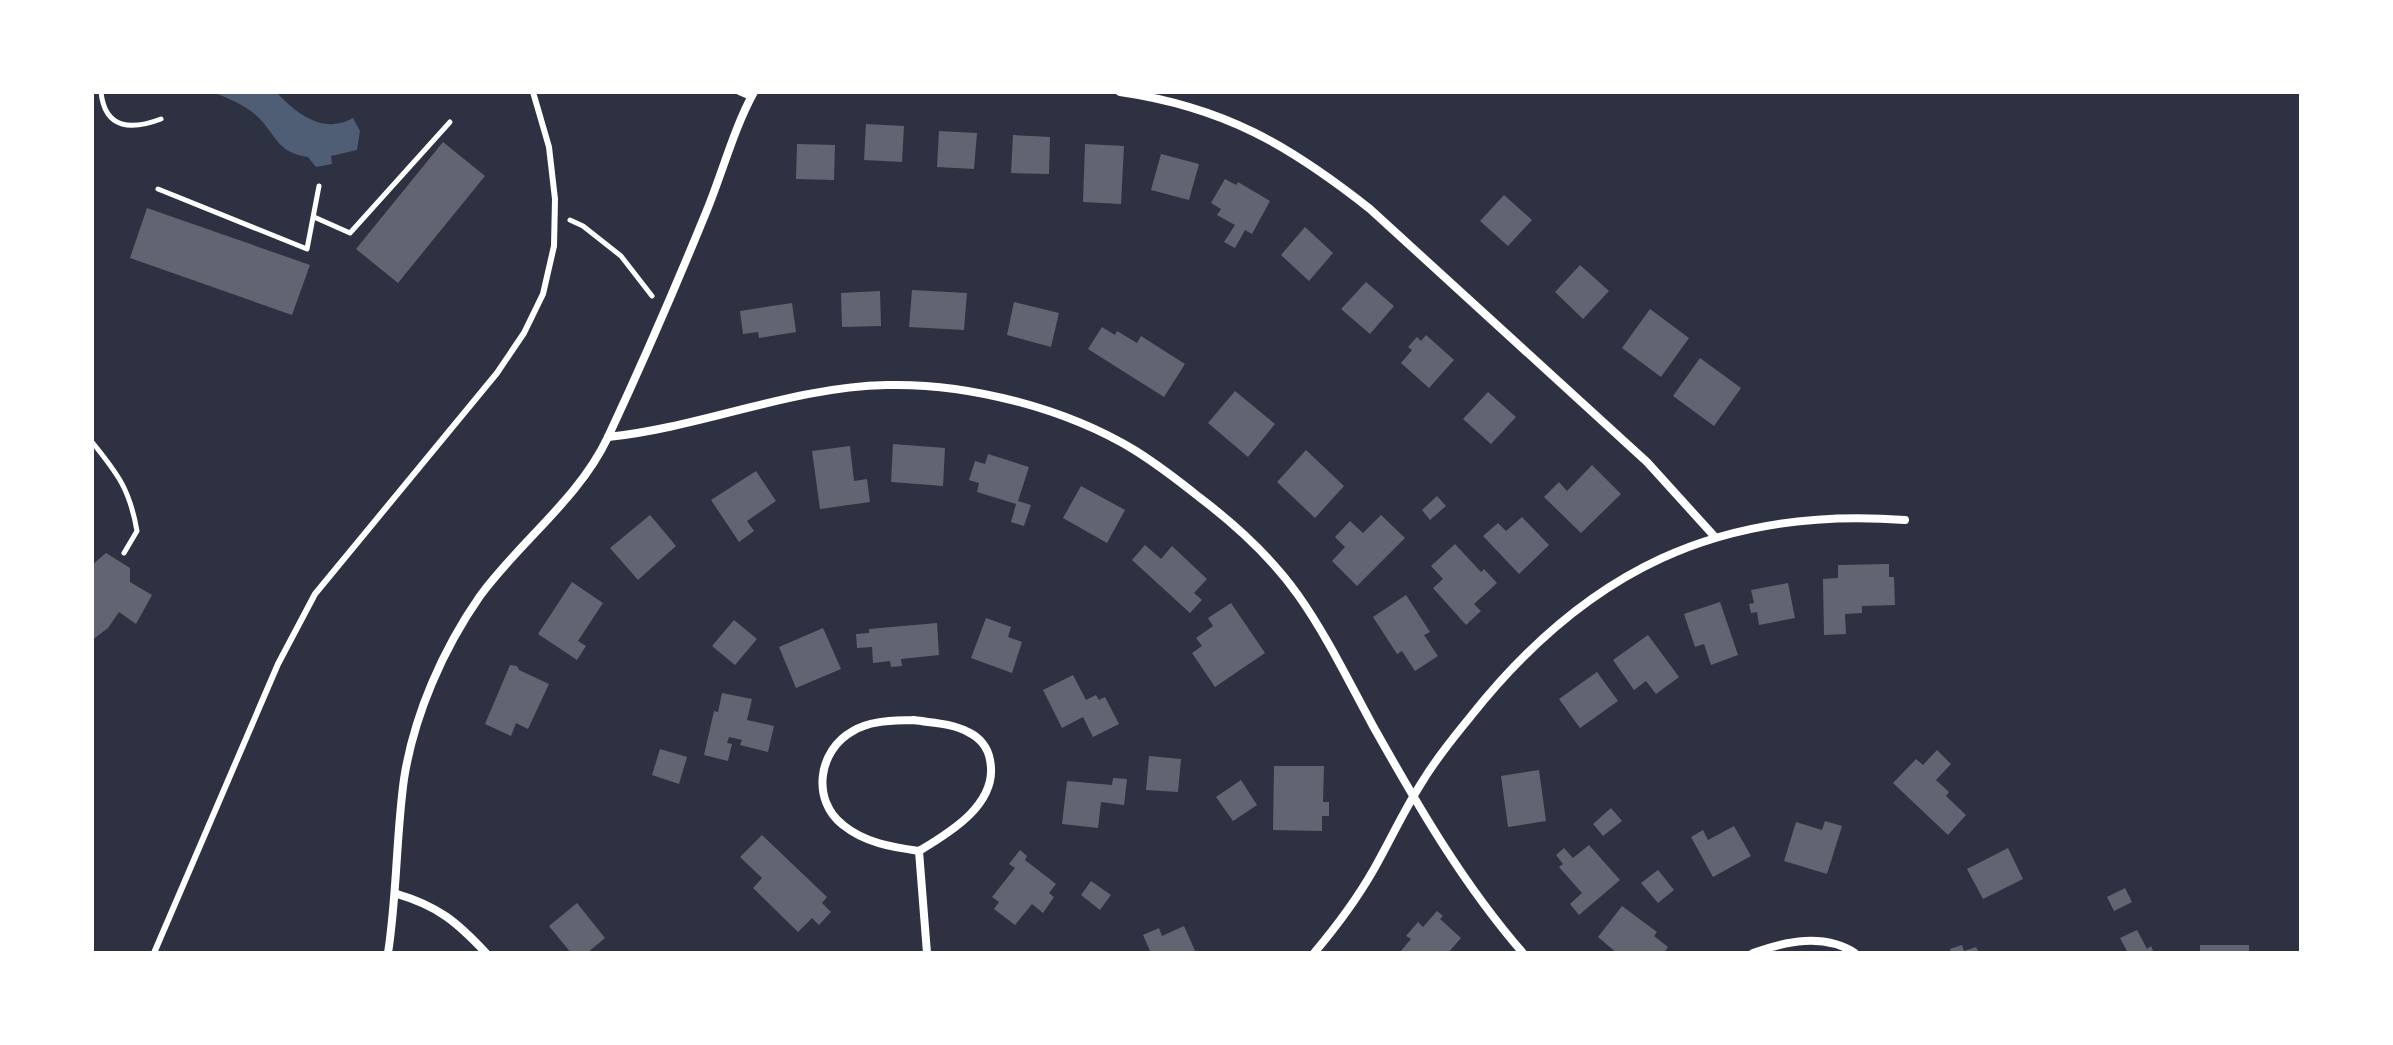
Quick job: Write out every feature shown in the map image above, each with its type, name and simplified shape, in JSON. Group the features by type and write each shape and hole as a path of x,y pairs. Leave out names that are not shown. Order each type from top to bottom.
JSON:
{"street":[{"path":"1120,92 1175,102 1231,120 1285,148 1323,173 1370,209 1647,462 1715,537"},
{"path":"388,953 397,894 405,776 414,734 431,687 455,637 481,596 510,559 579,486 608,437 704,218 753,95"},
{"path":"608,437 656,430 806,392 907,385 952,388 998,397 1045,411 1113,438 1170,474 1210,505 1283,575 1321,631 1412,797 1471,888 1523,953"},
{"path":"1314,953 1356,898 1412,797 1439,756 1509,671 1555,626 1591,598 1632,573 1681,549 1715,537 1805,520 1855,517 1905,520"},
{"path":"914,720 954,726 967,731 984,744 991,764 987,791 957,827 919,851 874,842 859,835 842,825 826,806 821,785 822,772 833,751 850,732 881,721 914,720"},
{"path":"919,851 927,953"},
{"path":"397,894 416,899 446,914 486,953"},
{"path":"1753,953 1791,942 1813,940 1845,946 1855,953"}],"lane":[{"path":"154,953 291,634 339,562 497,373 524,333 543,294 554,246 555,213 549,147 533,92"},
{"path":"739,92 753,95"}],"path":[{"path":"101,92 103,105 111,118 126,125 140,127 161,119"},
{"path":"314,217 350,233 450,122"},
{"path":"158,189 307,249 319,186"},
{"path":"555,213 583,226 621,256 664,308"},
{"path":"92,442 115,471 132,500 137,531 124,553"}],"water":[{"path":"213,92 276,92 312,120 332,124 353,118 360,131 357,150 331,156 332,164 316,167 308,157 284,148 249,109"}],"building":[{"path":"866,124 904,126 902,162 864,160"},
{"path":"939,131 977,133 974,169 937,167"},
{"path":"1013,135 1050,137 1049,174 1011,173"},
{"path":"443,142 485,176 398,283 356,249"},
{"path":"797,144 835,145 834,180 796,179"},
{"path":"1085,144 1124,146 1121,204 1083,202"},
{"path":"1161,154 1199,164 1189,200 1151,190"},
{"path":"1225,179 1236,185 1238,182 1270,201 1252,234 1245,230 1235,248 1224,242 1235,225 1217,215 1221,209 1211,203"},
{"path":"1504,195 1532,220 1508,246 1480,221"},
{"path":"147,208 310,265 292,315 130,258"},
{"path":"1305,227 1333,253 1309,281 1281,255"},
{"path":"1580,265 1609,291 1583,319 1555,292"},
{"path":"1366,282 1394,306 1370,334 1341,309"},
{"path":"912,290 967,293 964,330 909,327"},
{"path":"880,291 881,326 842,327 841,293"},
{"path":"1014,302 1059,313 1051,347 1007,335"},
{"path":"792,303 796,332 759,338 758,332 743,334 740,311"},
{"path":"1650,309 1689,338 1661,377 1622,348"},
{"path":"1102,327 1115,335 1117,331 1137,343 1141,336 1185,364 1164,397 1088,349"},
{"path":"1426,335 1454,360 1429,388 1401,363 1412,350 1408,347 1417,337 1421,341"},
{"path":"1700,358 1741,388 1714,426 1673,396"},
{"path":"1235,391 1275,424 1248,457 1208,423"},
{"path":"1488,392 1516,417 1491,444 1463,419"},
{"path":"893,444 945,448 943,486 891,482"},
{"path":"850,446 854,481 867,479 870,502 820,509 812,451"},
{"path":"1306,450 1344,486 1315,518 1277,482"},
{"path":"988,454 1029,467 1018,501 1031,505 1024,526 1011,522 1016,504 977,492 979,483 969,480 975,461 985,464"},
{"path":"1592,465 1621,494 1581,533 1544,497 1559,482 1567,491"},
{"path":"756,471 776,501 747,521 754,531 739,542 711,500"},
{"path":"1081,486 1125,510 1107,543 1063,518"},
{"path":"1437,496 1446,506 1430,520 1422,510"},
{"path":"650,515 676,546 638,580 610,548"},
{"path":"1381,515 1405,538 1357,586 1332,561 1345,547 1335,537 1350,521 1363,533"},
{"path":"1522,517 1549,545 1519,574 1483,536 1498,523 1506,531"},
{"path":"1455,544 1481,572 1484,569 1497,583 1474,604 1481,611 1466,625 1433,588 1443,579 1431,566"},
{"path":"1145,545 1161,559 1172,546 1207,579 1194,593 1202,600 1190,613 1132,560"},
{"path":"106,553 130,568 130,582 152,595 136,624 119,612 108,628 92,640 92,565"},
{"path":"1889,564 1889,577 1894,577 1895,605 1862,606 1862,613 1845,614 1846,634 1824,635 1823,579 1838,578 1838,565"},
{"path":"572,582 603,603 578,641 586,646 577,660 538,634"},
{"path":"1788,583 1795,618 1759,625 1757,612 1751,613 1749,604 1754,603 1751,590"},
{"path":"1406,595 1430,632 1424,635 1438,656 1415,671 1402,651 1397,654 1373,617"},
{"path":"1720,602 1738,655 1711,665 1704,644 1695,647 1684,614"},
{"path":"1231,603 1265,653 1215,687 1192,653 1202,646 1196,638 1213,626 1208,618"},
{"path":"986,618 1011,627 1008,637 1022,642 1012,673 971,658"},
{"path":"734,620 757,639 735,665 712,646"},
{"path":"937,623 939,655 901,659 902,666 891,667 890,661 873,663 872,647 857,648 856,634 869,633 869,629"},
{"path":"823,628 841,669 796,688 779,647"},
{"path":"1648,635 1679,677 1656,694 1646,681 1634,690 1613,660"},
{"path":"510,665 549,684 528,729 516,723 511,736 485,724"},
{"path":"1597,672 1618,701 1580,728 1559,699"},
{"path":"1073,675 1086,700 1096,695 1099,700 1105,697 1119,724 1093,737 1083,717 1062,728 1043,690"},
{"path":"722,693 752,699 747,720 774,726 768,752 740,745 742,740 729,737 727,743 732,744 728,761 704,755 714,711 718,712"},
{"path":"660,749 687,757 679,784 652,775"},
{"path":"1937,750 1951,764 1936,780 1949,792 1946,796 1966,815 1948,835 1893,783 1916,759 1923,765"},
{"path":"1149,756 1181,759 1178,792 1146,790"},
{"path":"1274,766 1324,766 1323,802 1329,802 1329,816 1322,816 1322,831 1273,830"},
{"path":"1539,770 1546,821 1508,827 1501,776"},
{"path":"1113,778 1127,779 1124,805 1101,802 1098,828 1062,824 1067,781 1112,785"},
{"path":"1241,780 1257,805 1233,821 1216,797"},
{"path":"1611,808 1622,821 1603,836 1593,824"},
{"path":"1825,821 1842,826 1827,874 1784,861 1796,822 1822,830"},
{"path":"1734,826 1751,856 1713,877 1691,837 1703,830 1708,840"},
{"path":"762,835 827,897 822,903 831,912 819,925 812,918 798,932 753,888 762,878 740,857"},
{"path":"1589,845 1620,880 1579,915 1570,904 1582,893 1559,867 1563,864 1556,855 1564,848 1573,858"},
{"path":"2008,848 2023,879 1983,899 1967,869"},
{"path":"1020,850 1027,856 1025,860 1056,884 1049,893 1054,897 1043,913 1032,904 1015,925 994,909 999,902 992,897 1015,868 1009,864"},
{"path":"1658,870 1674,890 1658,903 1641,883"},
{"path":"1091,881 1111,895 1100,910 1081,895"},
{"path":"2125,888 2132,902 2114,911 2107,897"},
{"path":"577,903 605,938 587,953 571,953 549,926"},
{"path":"1622,906 1657,932 1654,936 1668,947 1664,953 1617,953 1598,937"},
{"path":"1437,911 1443,916 1440,919 1461,938 1448,953 1400,952 1411,939 1406,936 1418,922 1423,927"},
{"path":"1184,926 1196,953 1151,953 1143,935 1159,928 1162,936"},
{"path":"2137,930 2147,949 2151,946 2154,953 2128,953 2120,938"},
{"path":"1962,945 1964,951 1976,947 1979,953 1951,953 1950,949"},
{"path":"2200,945 2249,945 2249,953 2200,953"}]}
